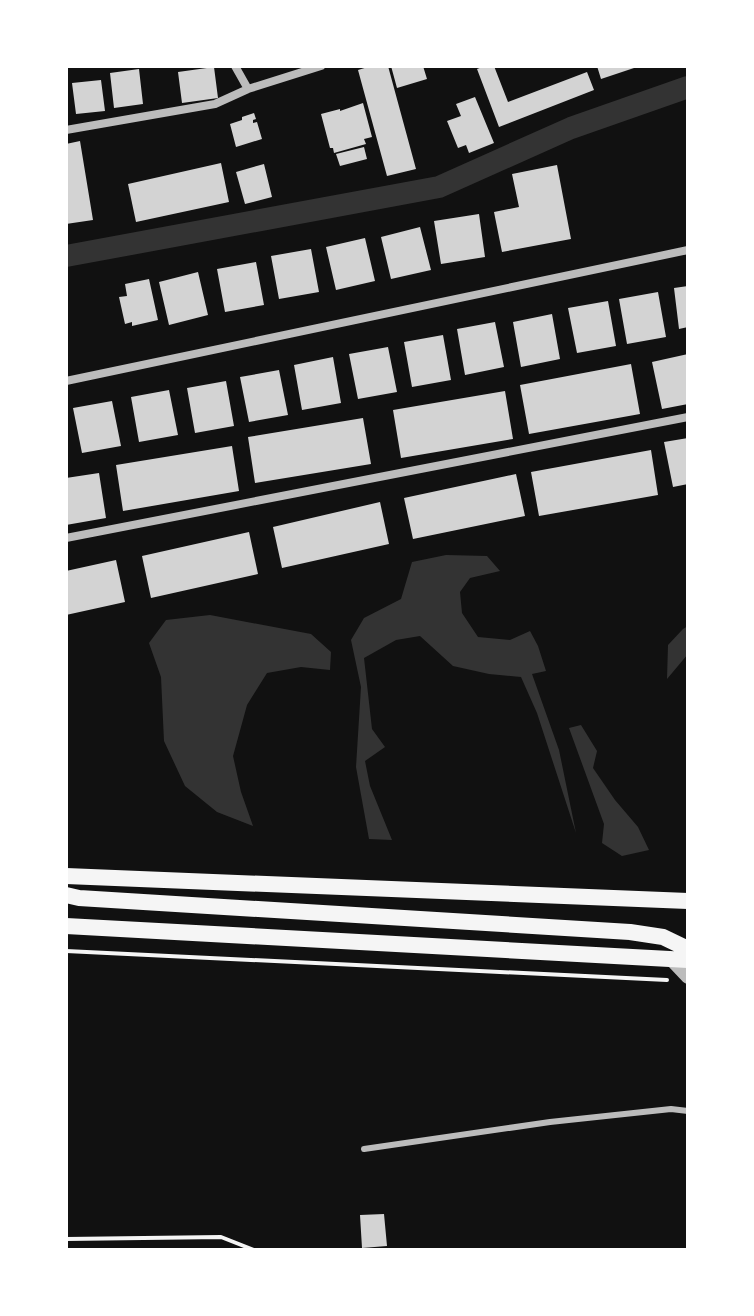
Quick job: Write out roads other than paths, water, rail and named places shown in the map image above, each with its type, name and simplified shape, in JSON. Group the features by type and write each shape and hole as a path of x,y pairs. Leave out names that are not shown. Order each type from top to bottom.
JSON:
{"main road":[{"path":"66,876 688,901"},
{"path":"66,895 180,906 630,932 663,937 688,949"},
{"path":"66,926 680,960"}],"street":[{"path":"235,66 248,89"},
{"path":"66,130 215,104 248,89 321,66"},
{"path":"66,381 688,250"},
{"path":"66,538 688,417"},
{"path":"680,960 681,979"}],"lane":[{"path":"364,1149 550,1122 671,1109 688,1111"}],"waterway":[{"path":"66,256 439,187 571,128 688,87"}]}
